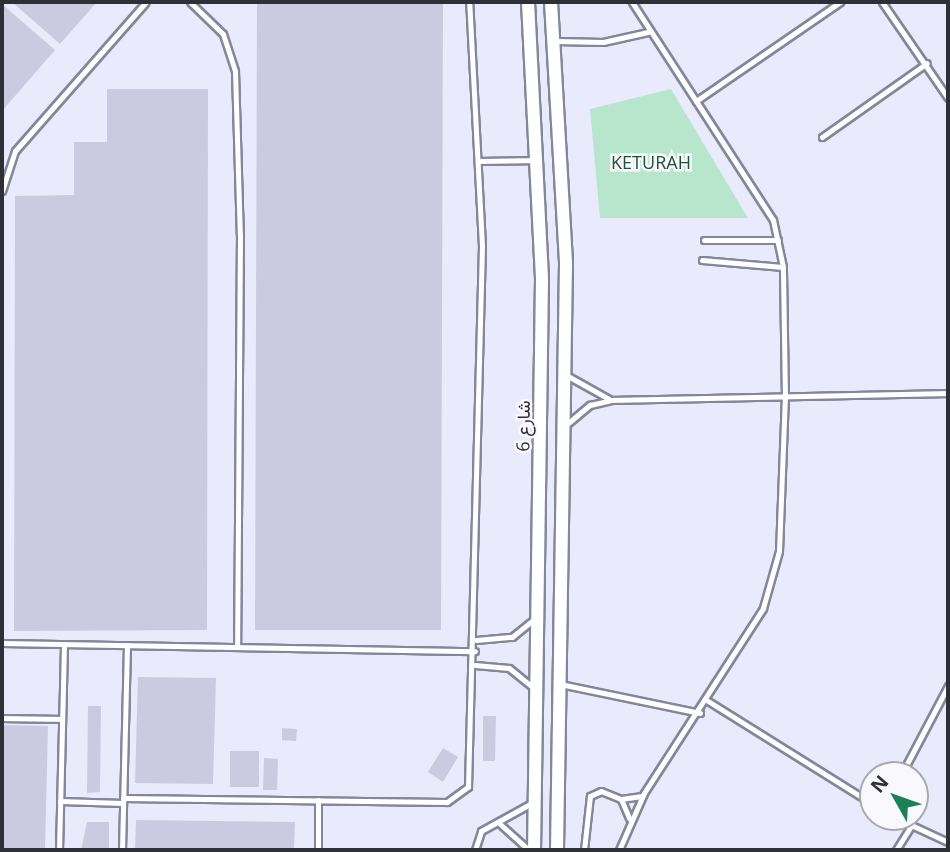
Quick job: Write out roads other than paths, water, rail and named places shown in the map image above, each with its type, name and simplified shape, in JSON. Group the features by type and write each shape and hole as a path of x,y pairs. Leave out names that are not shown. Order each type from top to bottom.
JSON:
{"street":[{"name":"شارع 6","path":"528,2 540,160 538,614 531,850"},
{"path":"551,2 556,41 565,373 557,850"}],"lane":[{"path":"2,191 5,165 146,2"},
{"path":"190,2 223,34 235,71 240,235 237,647"},
{"path":"60,800 439,803 459,797 471,773 476,640 481,161 469,2"},
{"path":"618,850 629,819 642,796 750,635 773,580 785,398 783,267 778,240 762,199 648,32 632,2"},
{"path":"696,102 840,2"},
{"path":"883,2 927,63 948,98"},
{"path":"556,41 603,42 648,32"},
{"path":"822,136 927,63"},
{"path":"481,161 540,160"},
{"path":"704,240 778,240"},
{"path":"702,260 783,267"},
{"path":"565,373 581,388 612,400"},
{"path":"564,428 590,405 612,400 948,394"},
{"path":"476,640 512,636 538,614"},
{"path":"2,643 475,651"},
{"path":"59,850 64,644"},
{"path":"122,850 127,645"},
{"path":"475,665 509,668 536,693"},
{"path":"560,684 700,713"},
{"path":"908,761 948,685"},
{"path":"708,701 859,795"},
{"path":"2,718 62,719"},
{"path":"584,850 587,800 601,791 621,799 642,796"},
{"path":"621,799 629,819"},
{"path":"318,800 318,850"},
{"path":"475,850 481,831 500,824 534,801"},
{"path":"500,824 531,850"},
{"path":"896,850 908,831"},
{"path":"923,831 948,842"}],"park label":[{"name":"KETURAH","path":"651,162"}]}
